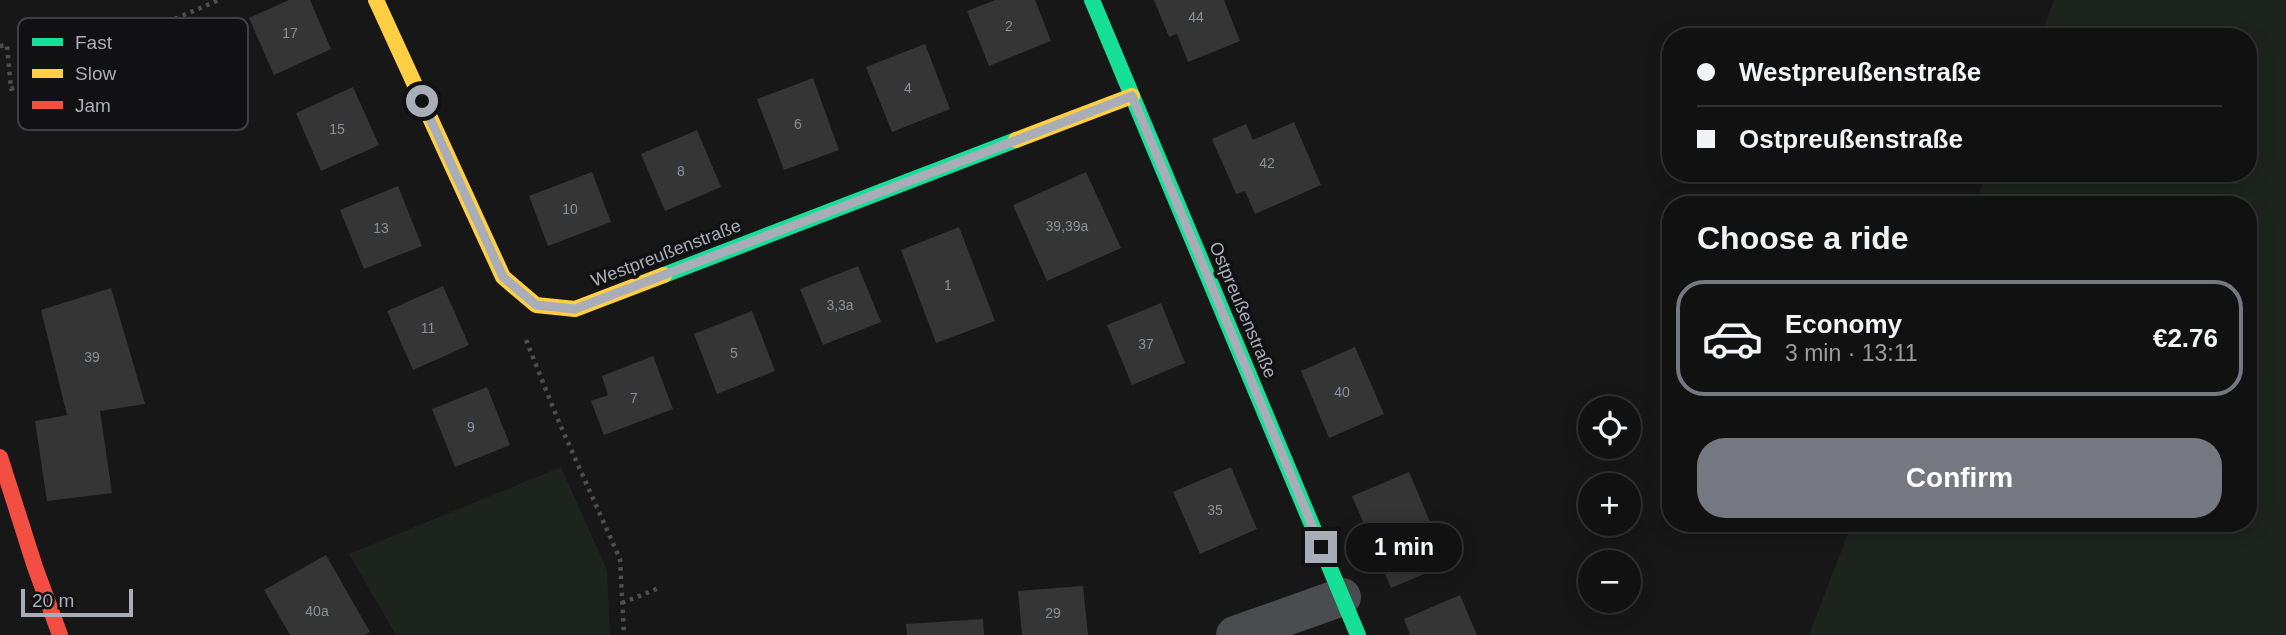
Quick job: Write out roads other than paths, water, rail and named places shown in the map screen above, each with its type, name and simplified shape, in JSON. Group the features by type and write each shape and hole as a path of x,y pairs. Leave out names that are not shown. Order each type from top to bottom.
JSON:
{"street":[{"name":"Westpreußenstraße","path":"376,0 503,277 536,305 575,309 1132,96"},
{"name":"Ostpreußenstraße","path":"1092,0 1358,635"},
{"path":"0,457 60,635"},
{"path":"1235,635 1342,597"}]}
